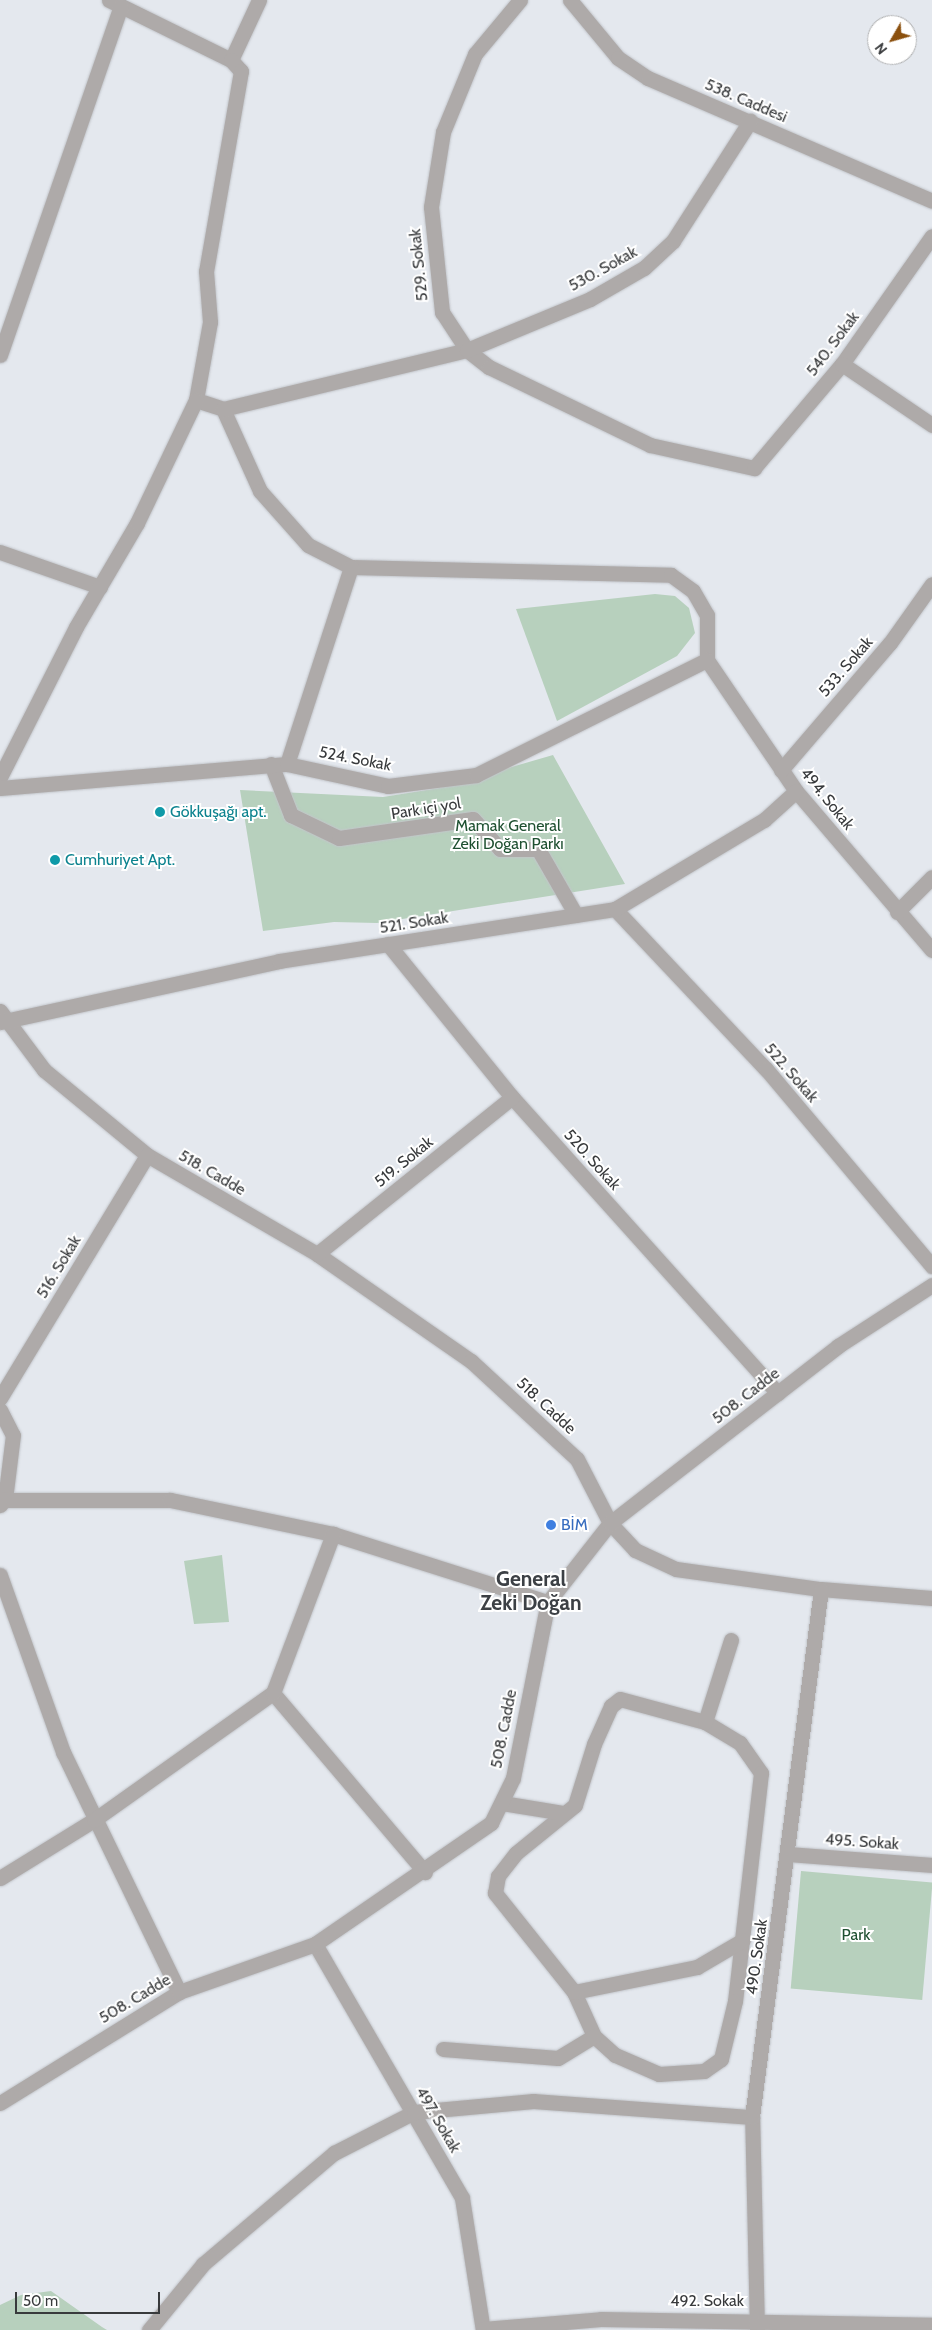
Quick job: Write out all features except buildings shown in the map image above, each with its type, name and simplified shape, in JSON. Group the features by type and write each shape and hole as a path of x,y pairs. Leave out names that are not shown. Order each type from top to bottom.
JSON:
{"street":[{"path":"231,60 259,0"},
{"name":"529. Sokak","path":"520,0 475,54 443,132 431,207 442,312 467,350 539,395 650,446 754,468"},
{"name":"538. Caddesi","path":"570,0 618,58 648,78 932,201"},
{"path":"0,355 115,3 231,60 241,71 206,271 210,322 196,400 137,523 100,587 0,777"},
{"name":"530. Sokak","path":"223,410 467,350 590,299 644,268 673,241 750,121"},
{"name":"540. Sokak","path":"754,468 842,364 932,236"},
{"path":"842,364 932,426"},
{"path":"196,400 223,410 260,491 308,545 351,567 672,575 693,591 707,615 707,660"},
{"path":"0,552 100,587"},
{"path":"287,764 351,567"},
{"name":"533. Sokak","path":"781,770 890,643 932,584"},
{"name":"524. Sokak","path":"0,788 271,764 287,764 388,786 476,775 707,660"},
{"name":"494. Sokak","path":"707,660 796,791 897,912 932,950"},
{"name":"Park içi yol","path":"271,764 291,815 339,838 473,819 500,849 538,849 576,915"},
{"name":"521. Sokak","path":"2,1017 279,961 615,909 764,820 796,791"},
{"path":"897,912 932,877"},
{"name":"522. Sokak","path":"615,909 766,1069 932,1266"},
{"name":"520. Sokak","path":"388,944 512,1097 778,1393"},
{"name":"518. Cadde","path":"2,1017 44,1070 147,1155 317,1254 471,1360 577,1459 610,1523 635,1550 676,1569 821,1590 932,1598"},
{"name":"519. Sokak","path":"317,1254 512,1097"},
{"name":"516. Sokak","path":"0,1398 147,1155"},
{"name":"508. Cadde","path":"0,2103 179,1992 315,1944 425,1872 491,1823 513,1778 548,1602 610,1523 838,1346 932,1285"},
{"path":"0,1410 13,1435 2,1501 170,1500 333,1534 548,1602"},
{"path":"0,1878 94,1820 273,1692 333,1534"},
{"path":"0,1575 63,1752 94,1820 179,1992"},
{"name":"490. Sokak","path":"755,2324 752,2117 789,1854 821,1590"},
{"path":"705,1722 731,1640"},
{"path":"273,1692 425,1872"},
{"path":"620,1700 705,1722 740,1743 761,1773 743,1940 721,2059 704,2071 659,2074 640,2069 594,2036 574,1992 495,1893 498,1876 516,1853 564,1813 583,1791 594,1744 615,1702 620,1700"},
{"path":"502,1803 564,1813"},
{"name":"495. Sokak","path":"789,1854 932,1865"},
{"path":"574,1992 697,1968 743,1940"},
{"name":"497. Sokak","path":"315,1944 414,2112 462,2198 483,2330"},
{"path":"443,2049 558,2058 594,2036"},
{"path":"154,2327 203,2264 334,2153 414,2112 533,2100 752,2117"},
{"name":"492. Sokak","path":"483,2330 603,2324 932,2325"}],"green space":[{"path":"655,594 675,596 689,608 695,633 677,656 557,721 516,609"},
{"name":"Mamak General Zeki Doğan Parkı","path":"553,755 625,884 377,923 334,922 263,931 240,790 383,797 439,788"},
{"path":"222,1555 229,1622 194,1624 184,1561"},
{"name":"Park","path":"801,1871 932,1882 922,2000 791,1989"},
{"path":"51,2291 107,2330 0,2330 0,2305 21,2295"}],"place":[{"name":"Gökkuşağı apt.","path":"160,812"},
{"name":"Cumhuriyet Apt.","path":"55,860"},
{"name":"BİM","path":"551,1525"}],"district":[{"name":"General Zeki Doğan","path":"531,1591"}]}
